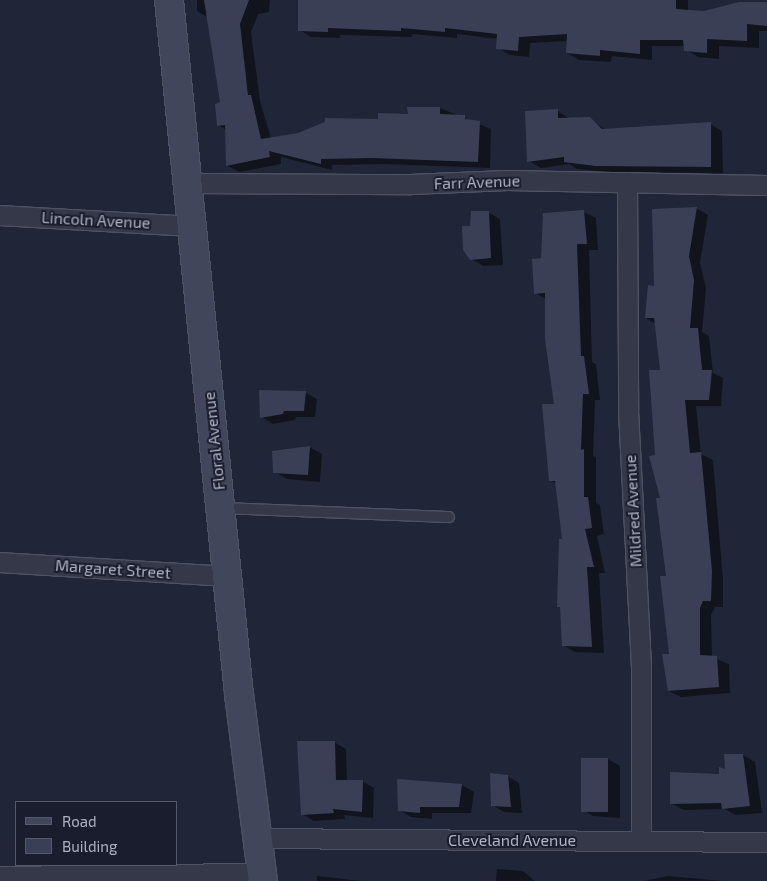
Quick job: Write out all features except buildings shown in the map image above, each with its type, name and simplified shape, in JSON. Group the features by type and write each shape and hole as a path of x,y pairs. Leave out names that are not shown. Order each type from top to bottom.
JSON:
{"street":[{"name":"Floral Avenue","path":"169,0 227,576 262,877"},
{"name":"Farr Avenue","path":"188,183 410,184 507,180 767,185"},
{"name":"Mildred Avenue","path":"627,182 628,410 641,666 641,840"},
{"name":"Lincoln Avenue","path":"0,215 192,226"},
{"name":"Margaret Street","path":"0,562 227,576"},
{"name":"Cleveland Avenue","path":"257,838 767,842"},
{"path":"1,878 262,877"}],"lane":[{"path":"220,508 449,517"}]}
